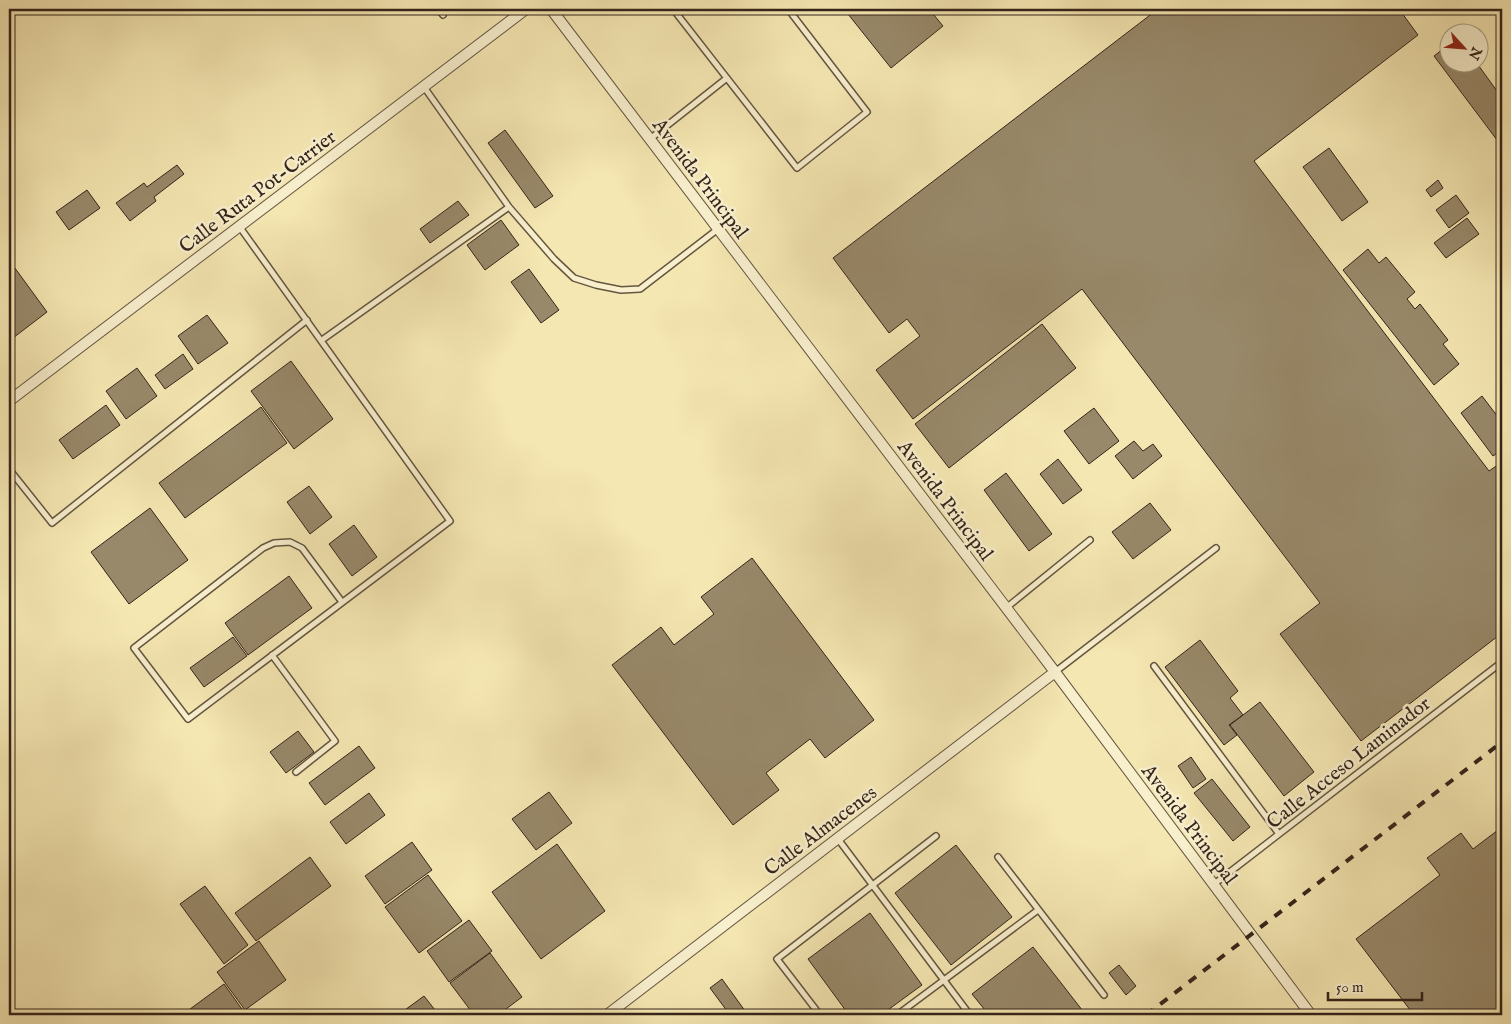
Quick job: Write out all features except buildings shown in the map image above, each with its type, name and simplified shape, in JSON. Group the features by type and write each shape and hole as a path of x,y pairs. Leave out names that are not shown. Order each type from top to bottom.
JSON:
{"street":[{"name":"Calle Ruta Pot-Carrier","path":"9,401 526,9"},
{"name":"Avenida Principal","path":"551,9 1055,672 1311,1015"},
{"name":"Calle Almacenes","path":"607,1015 1055,672"}],"lane":[{"path":"438,9 442,15"},
{"path":"673,9 797,168 867,112 788,9"},
{"path":"650,140 727,78"},
{"path":"423,87 509,208 554,259 574,278 596,286 621,290 640,289 718,229"},
{"path":"322,340 509,208"},
{"path":"239,226 450,521 188,718 134,648 263,548 274,543 290,542 302,548 342,602"},
{"path":"9,469 52,522 307,320"},
{"path":"1006,608 1090,540"},
{"path":"1055,672 1216,548"},
{"path":"272,655 335,741 296,772"},
{"name":"Calle Acceso Laminador","path":"1213,885 1502,662"},
{"path":"1154,666 1279,834"},
{"path":"820,1015 777,959 936,836"},
{"path":"837,839 970,1015"},
{"path":"998,857 1104,995"},
{"path":"897,1015 1038,910"}],"railway":[{"path":"1146,1015 1502,742"}]}
